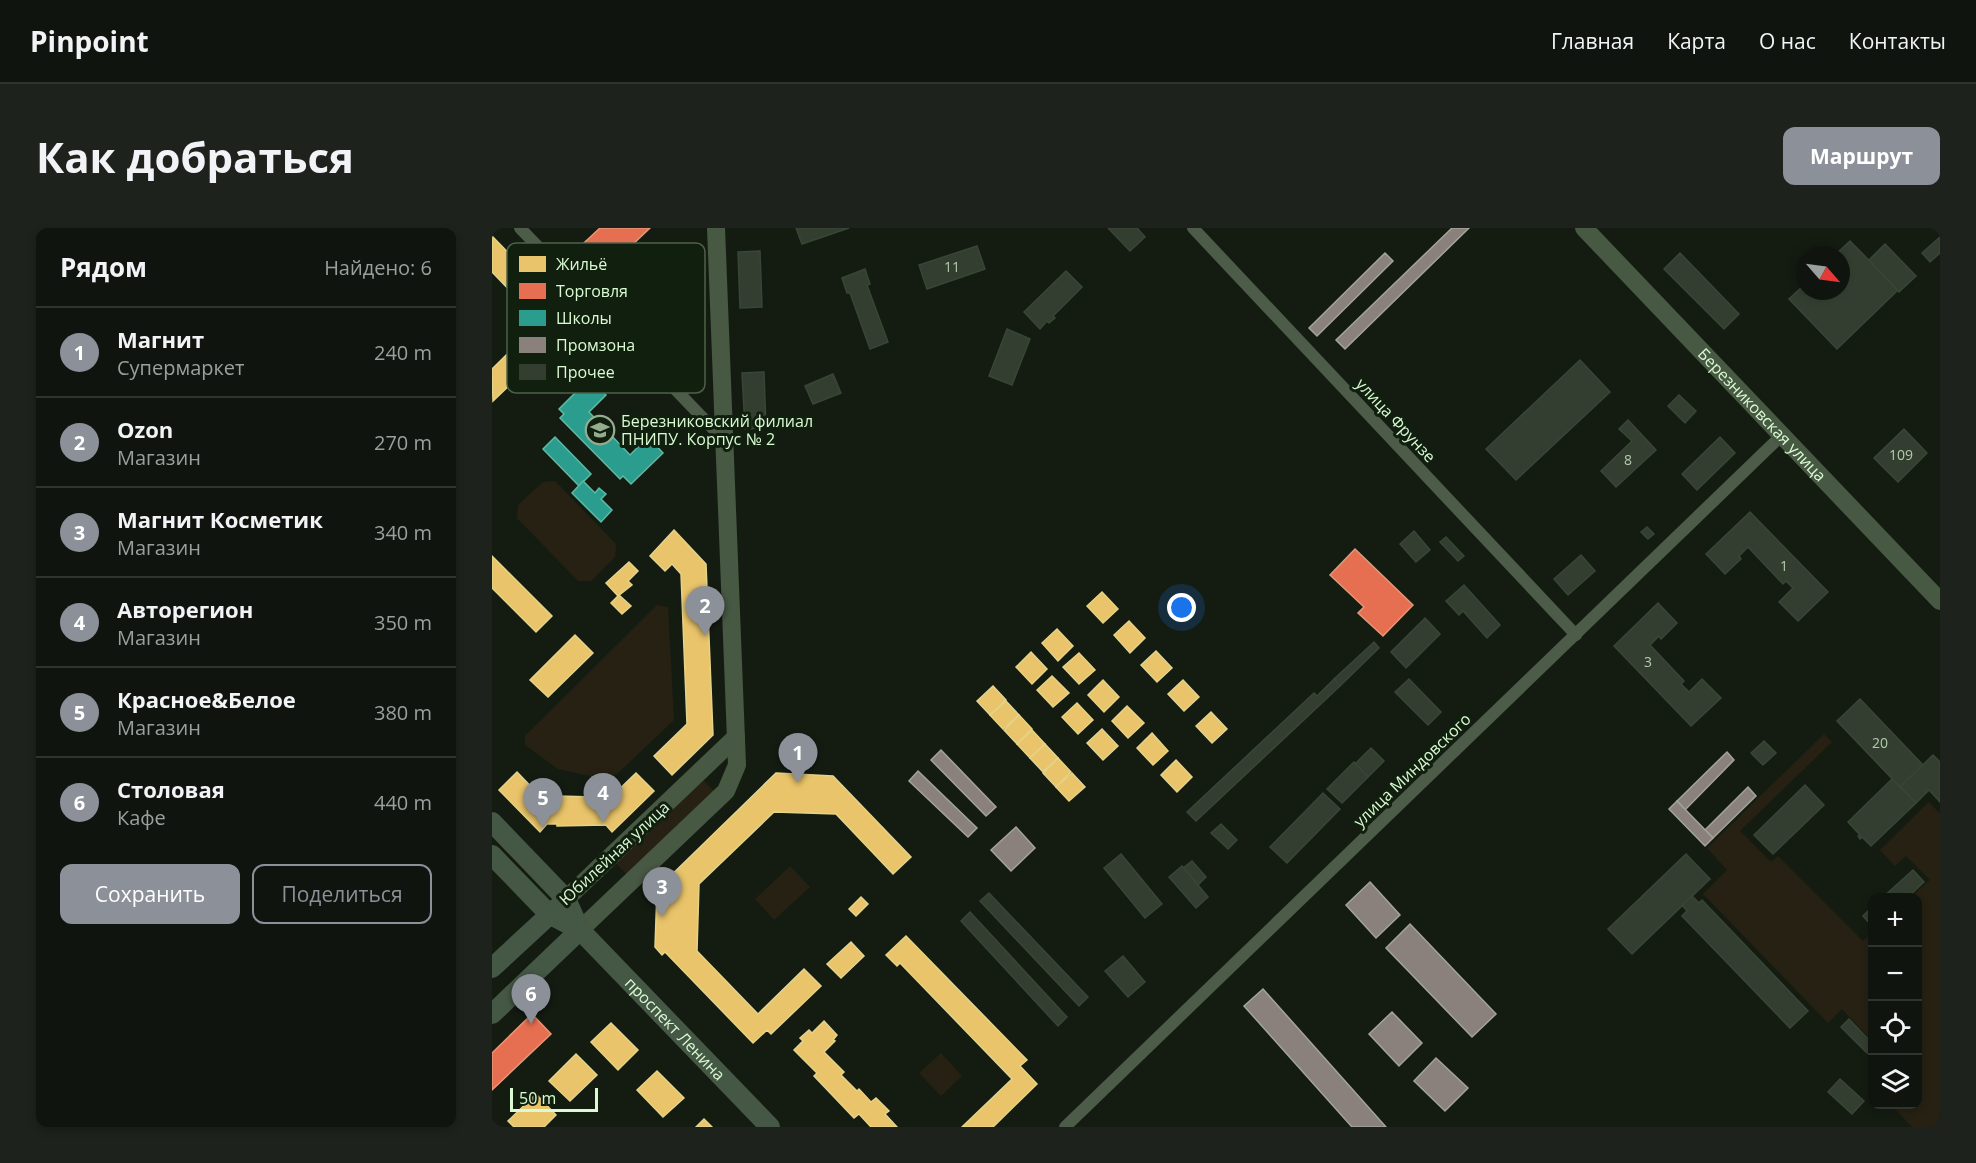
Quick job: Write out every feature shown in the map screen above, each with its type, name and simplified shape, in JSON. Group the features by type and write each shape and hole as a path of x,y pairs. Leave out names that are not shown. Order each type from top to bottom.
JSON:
{"main road":[{"name":"проспект Ленина","path":"492,822 566,898 580,930"},
{"name":"проспект Ленина","path":"492,855 549,915 580,930 770,1127"},
{"name":"Юбилейная улица","path":"492,969 566,898"},
{"name":"Юбилейная улица","path":"492,1014 580,930"}],"street":[{"path":"520,228 534,243"},
{"path":"580,930 726,791 737,765 716,228"},
{"name":"улица Фрунзе","path":"1193,228 1576,635"},
{"name":"Березниковская улица","path":"1584,228 1940,602"},
{"path":"679,393 725,441"},
{"name":"улица Миндовского","path":"1065,1127 1781,436"},
{"name":"Юбилейная улица","path":"566,898 736,737"}],"shaded area":[{"path":"555,481 616,544 615,557 591,581 578,581 517,518 518,505 543,482"},
{"path":"657,605 668,607 674,720 617,774 604,779 558,769 525,745 525,736"},
{"path":"1824,734 1832,742 1740,831 1771,862 1778,856 1863,941 1868,937 1868,1037 1842,1009 1828,1023 1703,894 1727,870 1707,848"},
{"path":"703,780 717,794 629,877 616,863"},
{"path":"1929,802 1940,814 1940,1127 1912,1127 1895,1109 1922,1109 1922,893 1915,893 1930,880 1906,856 1895,866 1880,850"},
{"path":"790,866 810,887 774,920 755,899"},
{"path":"941,1053 962,1076 941,1096 919,1073"}],"building: Жильё":[{"path":"492,236 507,252 507,288 492,272"},
{"path":"507,354 507,388 493,401 492,369"},
{"path":"674,530 706,564 713,735 672,775 654,756 687,724 681,574 672,564 665,571 650,556"},
{"path":"492,556 552,616 536,632 492,588"},
{"path":"629,562 638,571 628,581 632,585 618,596 606,583"},
{"path":"1102,592 1118,609 1103,623 1087,606"},
{"path":"619,595 631,606 622,614 611,603"},
{"path":"1129,621 1145,638 1130,653 1114,635"},
{"path":"1057,629 1073,646 1058,661 1042,643"},
{"path":"575,635 593,653 548,697 530,680"},
{"path":"1156,651 1172,668 1157,682 1141,665"},
{"path":"1031,652 1047,669 1032,684 1016,667"},
{"path":"1079,653 1095,670 1079,684 1063,667"},
{"path":"1052,676 1069,693 1053,707 1037,690"},
{"path":"1103,680 1119,697 1104,712 1088,695"},
{"path":"1183,680 1199,697 1184,711 1168,694"},
{"path":"993,686 1006,700 990,715 977,701"},
{"path":"1006,701 1019,715 1003,729 990,715"},
{"path":"1077,703 1093,720 1078,734 1062,717"},
{"path":"1127,706 1144,723 1128,738 1112,721"},
{"path":"1211,712 1227,729 1212,743 1196,726"},
{"path":"1019,715 1032,729 1017,744 1004,730"},
{"path":"1102,729 1118,746 1103,760 1087,743"},
{"path":"1032,730 1045,744 1030,758 1017,744"},
{"path":"1152,733 1168,751 1153,765 1137,748"},
{"path":"1045,744 1058,758 1043,772 1030,758"},
{"path":"1058,758 1071,772 1056,787 1043,773"},
{"path":"1176,760 1192,777 1177,792 1161,775"},
{"path":"517,772 544,800 557,800 557,796 595,797 595,800 607,801 636,773 654,791 612,832 606,825 557,826 557,824 547,824 540,832 499,790"},
{"path":"776,773 833,776 911,857 893,874 836,814 774,812 699,884 697,951 758,1014 804,969 821,986 771,1034 767,1030 753,1043 665,952 662,955 655,947 657,889"},
{"path":"1072,773 1085,787 1069,801 1056,787"},
{"path":"861,897 868,904 856,916 849,909"},
{"path":"906,936 1027,1060 1020,1066 1037,1084 993,1127 962,1127 1012,1079 900,963 897,966 886,955"},
{"path":"851,942 864,956 841,978 827,964"},
{"path":"824,1021 837,1035 833,1040 835,1041 824,1052 844,1072 841,1075 857,1091 859,1089 871,1102 876,1098 889,1111 885,1114 897,1127 871,1127 859,1114 854,1118 814,1076 817,1073 794,1050 803,1041 800,1038 809,1030 812,1033"},
{"path":"611,1023 638,1050 618,1070 591,1042"},
{"path":"576,1054 597,1075 570,1101 549,1081"},
{"path":"657,1071 684,1098 663,1117 637,1090"},
{"path":"536,1094 556,1115 544,1127 514,1127 508,1121"},
{"path":"704,1119 712,1127 696,1127"}],"building: Торговля":[{"path":"600,228 650,228 634,243 584,243"},
{"path":"1355,549 1413,605 1383,636 1358,613 1364,607 1330,575"},
{"path":"532,1014 551,1034 492,1090 492,1053"}],"building: Школы":[{"path":"575,393 604,393 606,395 589,412 630,455 648,437 663,453 631,484 623,476 620,479 560,418 564,414 559,409"},
{"path":"555,437 591,474 579,486 543,449"},
{"path":"583,481 595,493 599,488 606,494 601,499 612,510 601,522 572,493"}],"building: Промзона":[{"path":"1452,228 1469,228 1345,349 1336,340"},
{"path":"1385,253 1393,261 1317,336 1309,328"},
{"path":"941,750 996,807 986,816 931,760"},
{"path":"1727,752 1734,760 1685,810 1677,801"},
{"path":"918,771 977,828 968,837 909,781"},
{"path":"1748,787 1756,796 1713,838 1705,830"},
{"path":"1677,801 1713,838 1705,846 1669,809"},
{"path":"1016,827 1035,848 1011,871 991,850"},
{"path":"1370,882 1400,915 1376,938 1346,905"},
{"path":"1410,924 1496,1014 1472,1037 1386,948"},
{"path":"1263,989 1386,1127 1352,1127 1244,1006"},
{"path":"1392,1012 1422,1043 1399,1066 1369,1034"},
{"path":"1436,1058 1468,1088 1445,1111 1414,1081"}],"building: Прочее":[{"path":"796,228 849,228 802,244"},
{"path":"1108,228 1137,228 1145,237 1130,251"},
{"path":"1940,237 1940,253 1930,262 1922,253"},
{"path":"1850,241 1898,290 1837,349 1789,299 1796,292 1796,300 1850,300 1850,246 1845,246"},
{"path":"1885,244 1916,276 1899,292 1869,260"},
{"path":"977,246 985,269 927,289 919,265"},
{"path":"760,251 762,307 740,308 738,252"},
{"path":"1680,253 1739,314 1724,329 1664,269"},
{"path":"865,269 870,284 867,285 888,342 870,349 850,293 847,293 842,278"},
{"path":"1066,271 1082,287 1053,316 1055,318 1049,323 1047,321 1040,329 1024,312"},
{"path":"1007,329 1030,339 1012,385 989,376"},
{"path":"1580,360 1610,392 1516,480 1486,449"},
{"path":"764,372 766,428 745,429 742,373"},
{"path":"833,374 841,393 813,404 805,386"},
{"path":"1679,395 1696,411 1685,423 1668,406"},
{"path":"1628,420 1656,450 1616,487 1601,471 1632,441 1619,429"},
{"path":"1904,429 1927,453 1898,482 1874,458"},
{"path":"1720,437 1735,453 1697,490 1682,474"},
{"path":"1750,512 1828,592 1798,621 1779,602 1793,588 1786,581 1783,584 1748,547 1739,556 1741,559 1725,574 1706,554"},
{"path":"1647,527 1654,534 1648,539 1641,532"},
{"path":"1414,531 1430,550 1416,562 1400,544"},
{"path":"1446,537 1464,556 1458,561 1440,542"},
{"path":"1581,555 1595,571 1568,595 1554,579"},
{"path":"1464,585 1500,625 1487,638 1463,611 1459,615 1446,601"},
{"path":"1658,603 1677,623 1661,639 1659,636 1650,645 1684,681 1681,684 1689,692 1702,679 1721,698 1691,726 1614,646"},
{"path":"1425,618 1440,634 1406,668 1391,652"},
{"path":"1374,642 1379,648 1340,686 1334,679"},
{"path":"1334,679 1340,686 1196,821 1187,812 1314,693 1317,696"},
{"path":"1409,679 1441,712 1428,725 1395,692"},
{"path":"1860,699 1923,765 1900,787 1837,721"},
{"path":"1764,741 1776,753 1763,765 1751,753"},
{"path":"1371,748 1384,761 1368,777 1355,764"},
{"path":"1933,755 1940,762 1940,802 1929,790 1916,803 1900,787"},
{"path":"1354,762 1368,777 1342,803 1327,789"},
{"path":"1892,779 1916,803 1871,846 1862,837 1860,839 1858,836 1860,835 1848,822"},
{"path":"1805,785 1824,805 1773,854 1754,835"},
{"path":"1323,793 1340,809 1287,863 1270,847"},
{"path":"1221,824 1237,840 1228,849 1211,833"},
{"path":"1121,854 1162,904 1145,918 1104,868"},
{"path":"1686,854 1710,879 1632,954 1608,929"},
{"path":"1192,861 1206,877 1198,885 1183,868"},
{"path":"1182,866 1208,897 1196,908 1169,877"},
{"path":"1913,870 1924,882 1912,893 1888,893"},
{"path":"989,893 1088,997 1079,1006 980,901"},
{"path":"1692,896 1699,903 1702,900 1808,1011 1790,1028 1682,916 1687,911 1682,905"},
{"path":"1868,911 1868,922 1863,916"},
{"path":"970,912 1067,1017 1058,1026 961,921"},
{"path":"1123,956 1145,982 1128,997 1105,971"},
{"path":"1849,1019 1868,1039 1868,1052 1867,1053 1841,1027"},
{"path":"1840,1079 1864,1101 1852,1114 1828,1092"}],"place":[{"name":"Березниковский филиал ПНИПУ. Корпус № 2","path":"600,430"},
{"name":"Ozon","path":"705,636"},
{"name":"Магнит","path":"798,783"},
{"name":"Авторегион","path":"603,823"},
{"name":"Красное&Белое","path":"543,828"},
{"name":"Магнит Косметик","path":"662,917"},
{"name":"Столовая","path":"531,1024"}]}
